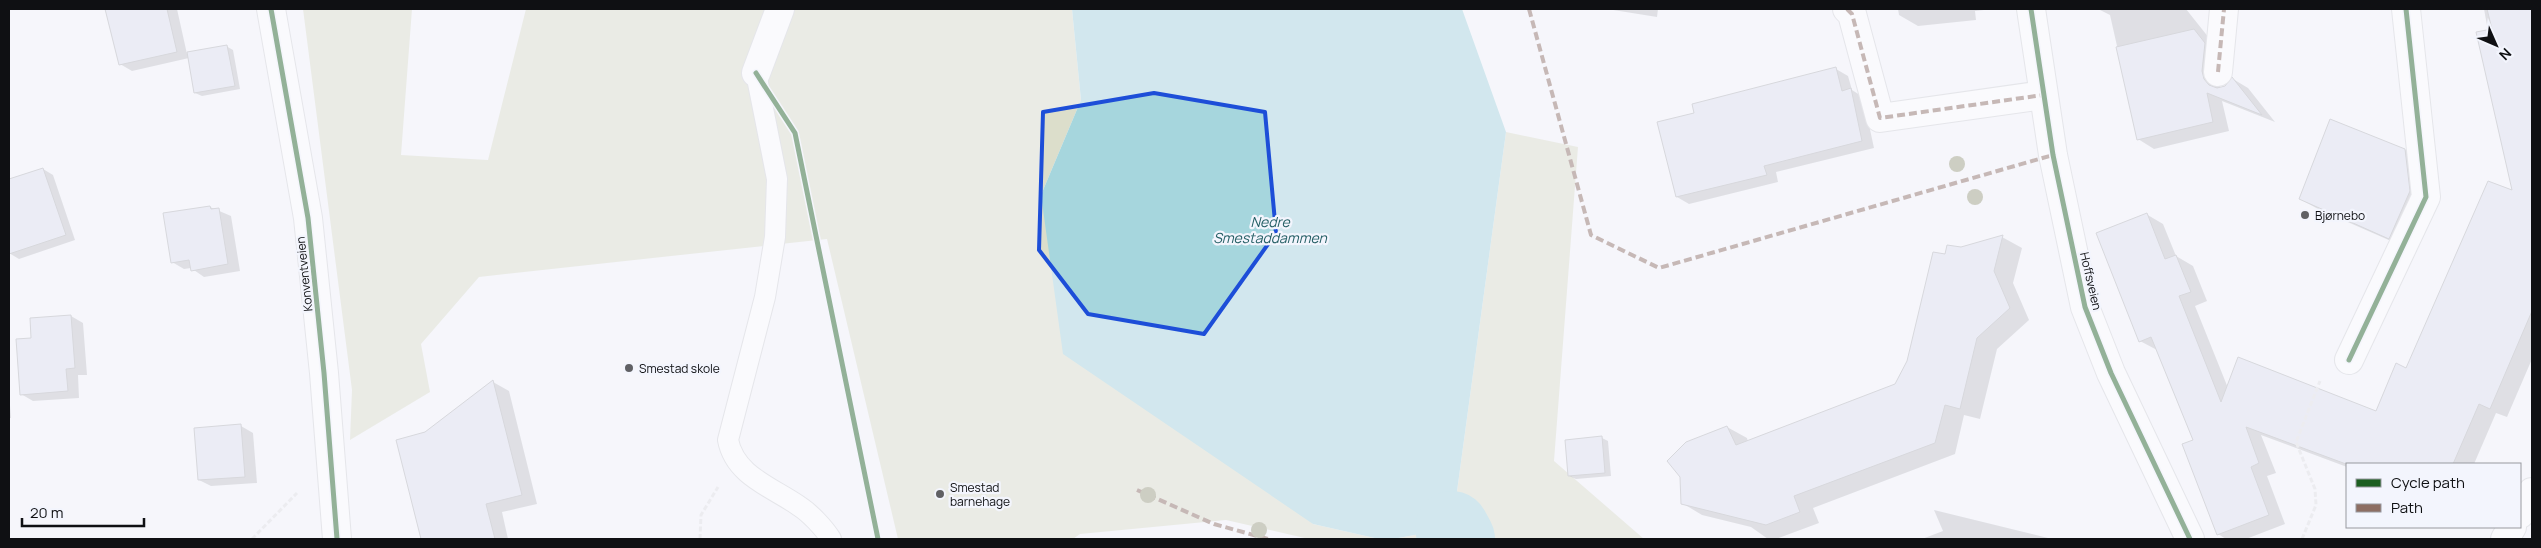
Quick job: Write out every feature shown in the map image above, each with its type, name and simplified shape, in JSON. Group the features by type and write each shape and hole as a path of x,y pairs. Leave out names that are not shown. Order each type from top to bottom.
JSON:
{"street":[{"name":"Konventveien","path":"271,9 308,218 324,373 338,539"},
{"path":"756,74 780,9"},
{"path":"1847,9 1852,14 1880,118 2043,95"},
{"name":"Hoffsveien","path":"2031,9 2043,95 2085,307 2111,373 2190,539"},
{"path":"2218,72 2224,9"},
{"path":"2349,360 2426,197 2406,9"},
{"path":"2521,512 2532,492"},
{"path":"2505,539 2511,528"}],"lane":[{"path":"756,74 776,179 775,238 765,297 728,440 730,453 753,478 801,507 831,539"}],"path":[{"path":"2302,539 2316,505 2315,489 2296,442 2298,432 2327,364 2349,360"},
{"path":"700,539 701,516 710,499 715,490 740,466"},
{"path":"252,539 301,488 332,480"}],"highlighted area":[{"path":"1154,93 1265,112 1276,233 1204,334 1088,314 1039,250 1043,112"}],"green space":[{"path":"303,9 412,9 401,155 488,160 526,9 1072,9 1081,100 1041,195 1313,524 1379,539 1309,539 1226,520 1080,534 1073,539 898,539 827,239 479,277 421,344 430,392 350,440 352,390"},
{"path":"1506,132 1578,147 1554,461 1644,539 1393,539 1452,528"}],"water":[{"name":"Nedre Smestaddammen","path":"1072,9 1462,9 1506,132 1452,528 1393,539 1379,539 1313,524 1063,354 1041,195 1081,100"}],"building":[{"path":"105,9 167,9 177,52 119,65"},
{"path":"2487,9 2532,9 2532,311 2490,409 2479,404 2453,463 2346,464 2246,427 2259,463 2251,467 2269,515 2217,535 2182,444 2193,440 2151,337 2139,342 2096,233 2147,213 2165,259 2176,255 2191,292 2179,296 2221,402 2238,357 2376,411 2396,363 2406,368 2488,181 2512,190 2476,32 2492,29"},
{"path":"2194,29 2205,43 2202,71 2204,79 2209,85 2217,88 2225,86 2232,77 2262,115 2207,93 2213,122 2137,140 2116,47"},
{"path":"227,45 235,86 194,93 187,52"},
{"path":"1836,67 1842,91 1851,88 1862,141 1764,166 1767,175 1676,197 1657,122 1694,113 1692,104"},
{"path":"2330,119 2405,149 2410,191 2389,239 2299,199"},
{"path":"43,168 66,235 9,254 9,179"},
{"path":"210,206 211,209 219,208 228,264 191,271 189,260 171,263 163,213"},
{"path":"2003,235 1994,271 2010,308 1977,338 1960,409 1945,405 1935,443 1794,496 1800,512 1766,525 1681,504 1680,477 1667,461 1686,442 1727,426 1736,445 1895,384 1907,361 1933,252 1945,254 1947,245 1961,247"},
{"path":"71,315 75,368 66,369 68,391 20,395 16,339 31,338 30,318"},
{"path":"493,380 522,495 486,504 495,539 421,539 396,440 425,432"},
{"path":"241,424 245,477 198,480 194,428"},
{"path":"1602,436 1605,473 1568,476 1565,440"}],"waterway":[{"path":"1452,528 1458,539"}],"marked path":[{"path":"1529,9 1591,235 1659,268 2053,155"},
{"path":"1847,9 1852,14 1880,118 2043,95"},
{"path":"2218,72 2224,9"},
{"path":"1137,490 1214,524 1268,539"}],"cycle path":[{"path":"271,9 308,218 324,373 337,539"},
{"path":"2031,9 2053,155 2085,307 2111,373 2190,539"},
{"path":"2349,360 2426,197 2406,9"},
{"path":"756,73 795,133 878,539"}],"place":[{"name":"Bjørnebo","path":"2305,215"},
{"name":"Smestad skole","path":"629,368"},
{"name":"Smestad barnehage","path":"940,494"}]}
